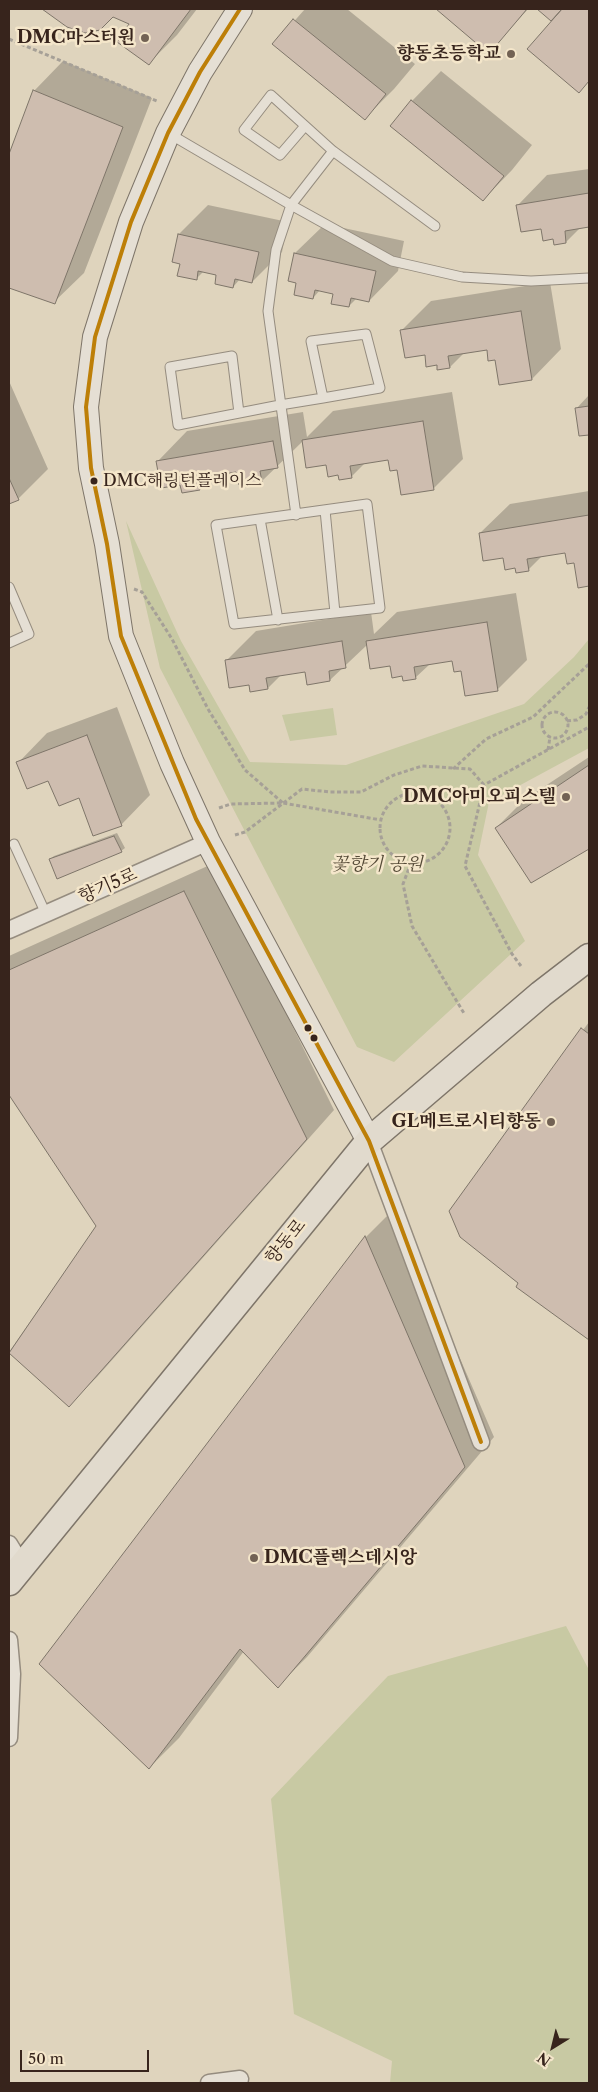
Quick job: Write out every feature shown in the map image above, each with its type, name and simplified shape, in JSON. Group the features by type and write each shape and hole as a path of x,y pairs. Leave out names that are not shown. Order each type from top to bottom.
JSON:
{"main road":[{"path":"240,9 200,72 168,133 131,222 96,337 86,407 91,468 107,544 120,636 172,763 208,842 369,1141"},
{"name":"향동로","path":"16,1574 369,1141 541,994 587,964"}],"street":[{"name":"향기5로","path":"9,930 208,842"},
{"path":"369,1141 481,1442"},
{"path":"9,1544 16,1574"},
{"path":"9,1640 12,1674 9,1738"},
{"path":"209,2083 240,2079"}],"lane":[{"path":"305,126 280,155 244,130 270,95 333,150 436,226"},
{"path":"168,133 392,261 462,277 531,281 589,278"},
{"path":"296,515 268,311 276,250 291,205 333,150"},
{"path":"239,413 232,356 170,367 178,425 380,388 366,334 311,341 323,398"},
{"path":"367,504 380,608 234,624 216,525 296,515 367,504"},
{"path":"324,510 335,613"},
{"path":"260,519 278,620"},
{"path":"9,587 30,634 9,643"},
{"path":"14,844 46,914"}],"path":[{"path":"9,39 157,101"},
{"path":"131,587 142,592 172,640 208,709 245,770 283,803"},
{"path":"453,769 486,739 532,717 589,664"},
{"path":"547,716 558,713 568,721 577,720 586,714 589,707"},
{"path":"541,709 547,716"},
{"path":"547,716 543,728 550,737 558,738 566,733 568,721"},
{"path":"521,966 512,954 465,866 484,785 589,726"},
{"path":"548,750 550,737"},
{"path":"235,835 245,832 302,789 330,792 361,792 394,775 422,766 470,770 484,785"},
{"path":"414,793 425,795 435,800 444,808 450,830 447,841 441,851 433,858 422,862 411,862 400,859 387,848 380,832 381,820 385,810 393,801 403,795 414,793"},
{"path":"219,808 230,804 283,803 381,820"},
{"path":"411,862 403,884 412,926 465,1015"}],"green space":[{"name":"꽃향기 공원","path":"126,521 181,641 250,762 346,765 524,704 574,657 589,639 589,748 489,802 478,855 525,941 394,1062 357,1047 160,668"},
{"path":"333,708 337,735 290,741 282,715"},
{"path":"566,1626 589,1670 589,2083 390,2083 392,2061 294,2014 271,1799 388,1676"}],"building":[{"name":"DMC마스터원","path":"42,9 191,9 149,65 117,42 129,24 113,17 100,30 85,33 67,27"},
{"path":"436,9 527,9 489,54"},
{"path":"537,9 562,9 551,21"},
{"path":"562,9 589,9 589,81 579,93 527,49"},
{"path":"293,19 386,94 365,120 272,44"},
{"path":"33,90 123,127 55,304 9,288 9,154"},
{"path":"411,100 504,176 483,201 390,126"},
{"path":"589,193 589,227 565,231 566,243 554,245 553,239 543,241 541,229 521,232 516,205"},
{"path":"178,234 259,252 252,283 235,279 233,288 215,284 216,275 198,271 197,280 177,276 180,264 172,262"},
{"path":"294,253 376,271 369,302 351,298 349,307 331,304 333,294 315,290 313,299 294,295 296,283 288,281"},
{"path":"521,311 532,380 499,385 495,360 488,361 487,350 448,356 450,368 437,370 437,365 426,367 425,355 405,358 400,330"},
{"path":"589,406 589,435 579,436 575,408"},
{"path":"423,421 434,490 401,495 397,470 390,471 388,460 350,466 352,478 339,480 338,475 328,477 326,465 306,468 302,440"},
{"path":"273,441 278,468 260,471 262,482 239,485 236,472 198,478 200,490 182,493 180,485 161,488 156,461"},
{"path":"9,478 19,500 9,504"},
{"path":"589,515 589,586 578,588 574,563 567,564 565,553 527,559 529,571 516,573 515,568 505,570 503,558 483,561 479,533"},
{"path":"487,622 498,691 465,696 461,671 454,672 452,661 414,667 416,679 403,681 402,676 392,678 390,666 370,669 366,641"},
{"path":"342,641 346,668 329,671 330,681 307,685 305,672 266,678 268,689 250,692 249,685 229,688 225,660"},
{"path":"87,735 122,826 93,836 79,798 59,806 48,781 27,789 16,762"},
{"name":"DMC아미오피스텔","path":"589,765 589,849 531,883 495,828"},
{"path":"114,836 122,852 57,879 49,859"},
{"path":"184,891 307,1139 69,1407 9,1353 96,1226 9,1095 9,970"},
{"name":"GL메트로시티향동","path":"581,1028 589,1034 589,1340 516,1287 518,1283 460,1237 449,1211"},
{"name":"DMC플렉스데시앙","path":"365,1236 465,1467 278,1688 240,1649 149,1769 39,1664"}],"transit line":[{"path":"240,9 200,72 168,133 131,222 95,337 86,407 91,468 107,544 121,636 196,819 369,1141 481,1442"}],"place":[{"name":"DMC마스터원","path":"145,38"},
{"name":"향동초등학교","path":"511,54"},
{"name":"DMC해링턴플레이스","path":"94,481"},
{"name":"DMC아미오피스텔","path":"566,797"},
{"name":"GL메트로시티향동","path":"551,1122"},
{"name":"DMC플렉스데시앙","path":"254,1558"}]}
